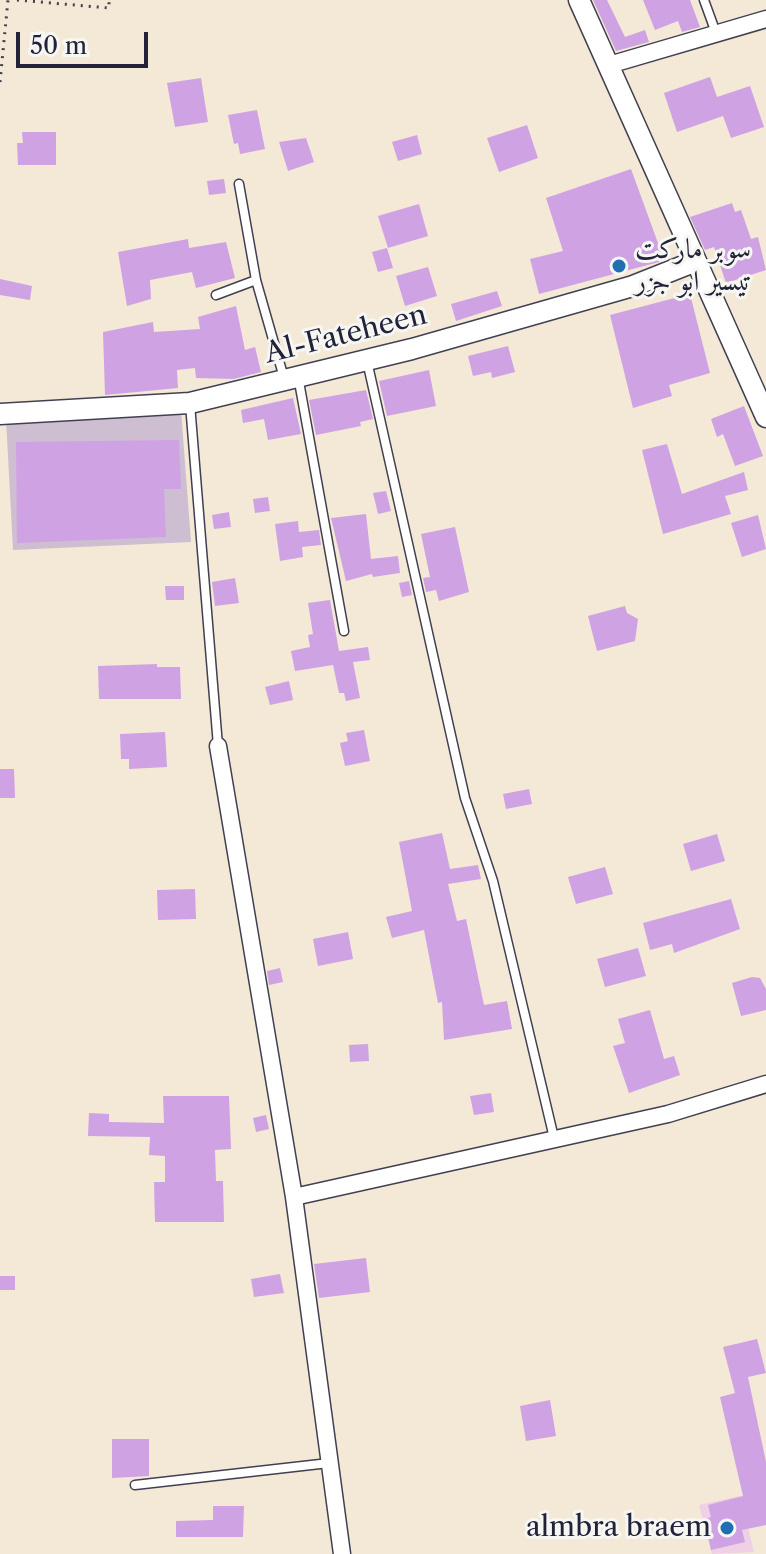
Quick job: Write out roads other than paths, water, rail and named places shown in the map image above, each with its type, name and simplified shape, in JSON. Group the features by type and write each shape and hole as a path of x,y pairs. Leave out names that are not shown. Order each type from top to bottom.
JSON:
{"street":[{"path":"579,0 766,417"},
{"path":"609,65 766,19"},
{"name":"Al-Fateheen","path":"0,414 190,403 367,361 633,286 696,261"},
{"path":"218,746 294,1197 342,1554"},
{"path":"294,1197 508,1152 554,1138 668,1114 766,1084"}],"lane":[{"path":"704,0 716,33"},
{"path":"239,184 256,280 291,377 344,631"},
{"path":"216,295 256,280"},
{"path":"367,361 465,798 493,881 554,1138"},
{"path":"190,403 218,746"},
{"path":"135,1485 330,1463"}],"place":[{"name":"سوبر ماركت تيسير ابو جزر","path":"619,266"},
{"name":"almbra braem","path":"727,1528"}]}
